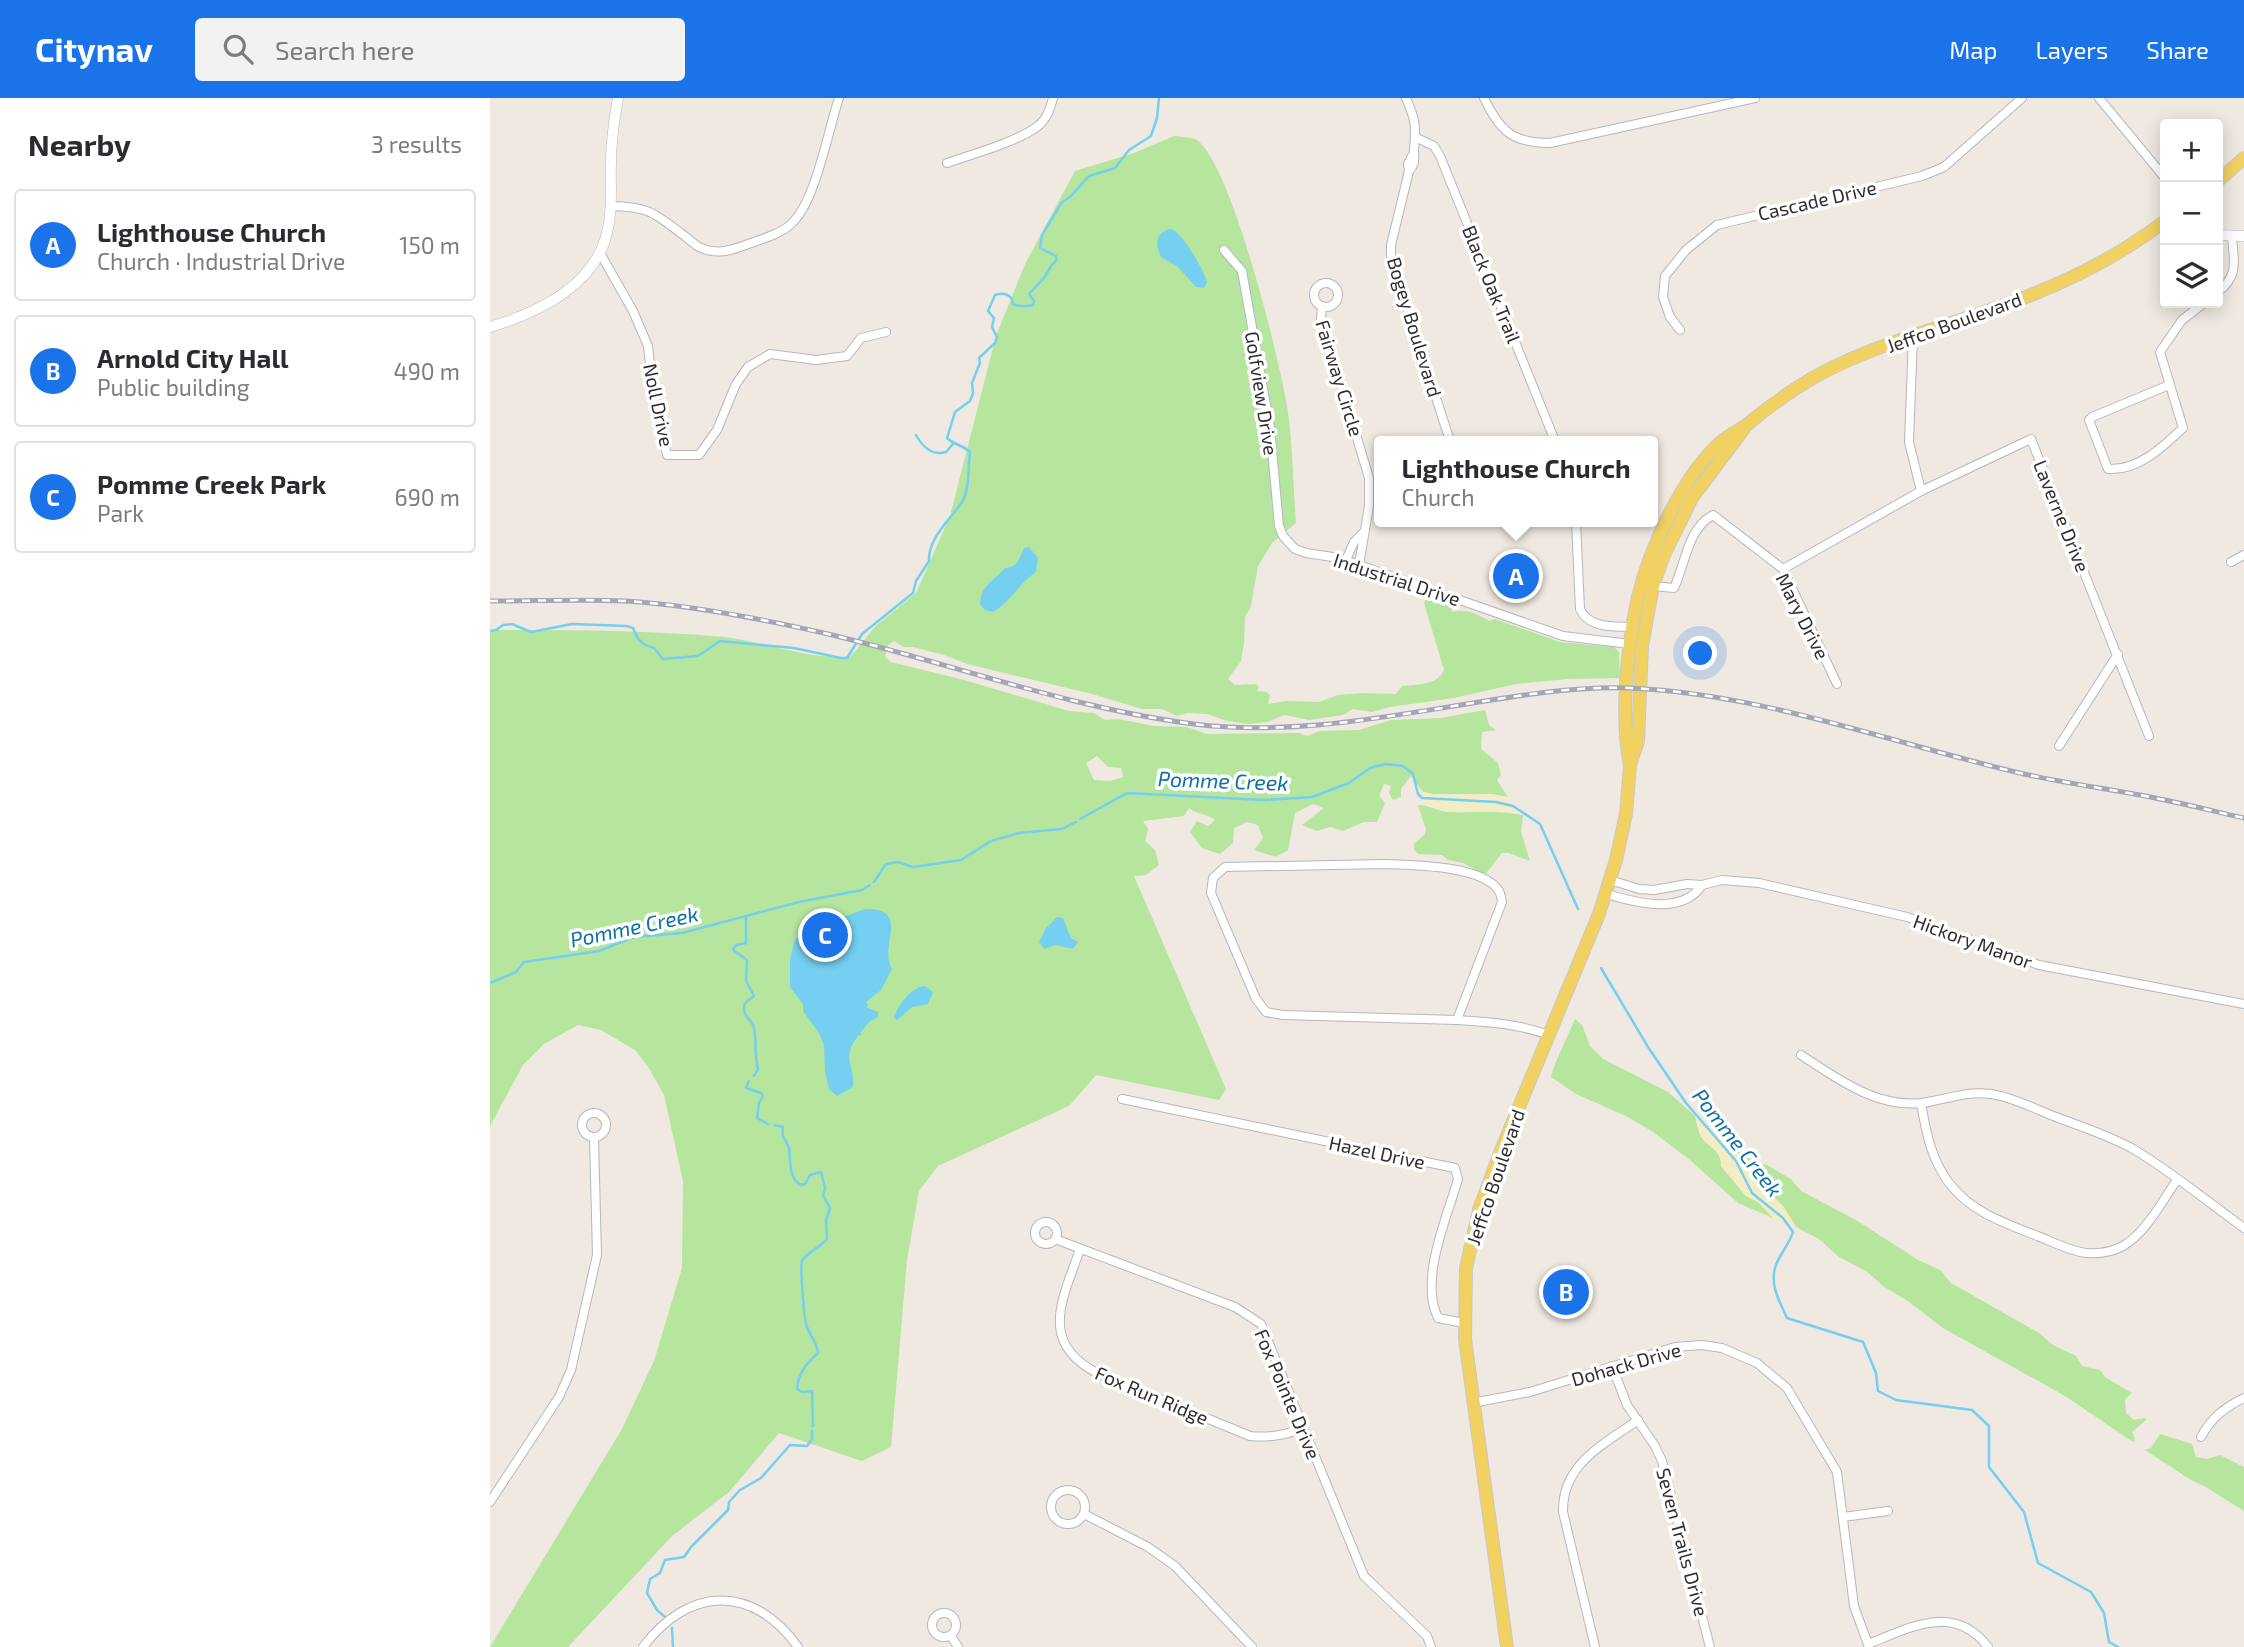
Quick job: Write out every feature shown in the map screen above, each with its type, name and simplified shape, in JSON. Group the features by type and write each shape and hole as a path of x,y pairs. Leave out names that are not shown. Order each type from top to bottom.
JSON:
{"main road":[{"path":"2223,177 2244,158"},
{"name":"Jeffco Boulevard","path":"1630,765 1625,741 1630,644 1642,583 1667,520 1701,465 1723,440 1746,426 1776,401 1821,373 2027,297 2105,260 2160,224"},
{"name":"Jeffco Boulevard","path":"1507,1647 1472,1403 1464,1323 1466,1268 1479,1210 1502,1148 1610,880 1626,814 1630,765 1638,741 1642,646 1653,586 1664,555 1687,507 1746,426"}],"street":[{"path":"490,327 528,314 556,299 580,279 600,253 611,206 612,141 618,98"},
{"path":"611,206 631,206 651,211 699,247 716,252 729,251 770,236 792,224 805,206 814,186 839,98"},
{"path":"947,163 1024,134 1040,125 1049,113 1054,98"},
{"name":"Bogey Boulevard","path":"1406,98 1415,119 1416,158 1409,171 1391,245 1391,258 1448,436"},
{"path":"1484,98 1496,122 1508,133 1532,143 1550,143 1755,98"},
{"name":"Cascade Drive","path":"1680,330 1670,317 1663,298 1665,276 1686,250 1717,225 1944,167 2022,98"},
{"path":"2099,98 2160,172"},
{"name":"Black Oak Trail","path":"1417,138 1434,146 1440,156 1553,436"},
{"path":"2223,235 2244,236"},
{"path":"2223,288 2233,275 2232,237"},
{"name":"Golfview Drive","path":"1224,250 1242,271 1270,428 1279,526 1288,541"},
{"name":"Noll Drive","path":"600,253 633,311 648,346 652,385 667,455 699,455 717,430 736,384 748,367 770,355 816,360 847,356 861,338 886,332"},
{"name":"Fairway Circle","path":"1322,306 1321,318 1369,478 1369,506 1359,565"},
{"path":"2169,385 2089,420 2108,469 2126,466 2154,455 2183,428 2160,355 2182,320 2198,308"},
{"path":"1913,337 1909,442 1921,491"},
{"name":"Laverne Drive","path":"1783,569 1921,491 2031,439 2149,736"},
{"path":"1369,478 1374,478"},
{"name":"Mary Drive","path":"1653,586 1674,587 1693,536 1702,521 1713,515 1783,569 1837,684"},
{"path":"1576,527 1580,609 1583,615 1589,622 1597,624 1632,627"},
{"path":"1346,560 1352,545 1363,533"},
{"name":"Industrial Drive","path":"1288,541 1295,549 1306,553 1346,560 1563,636 1630,644"},
{"path":"1352,545 1363,549"},
{"path":"2231,562 2244,555"},
{"path":"2059,746 2118,653"},
{"path":"1457,1020 1502,902 1499,890 1483,878 1423,865 1384,864 1225,867 1213,878 1211,893 1256,999 1266,1012 1283,1015 1509,1024 1549,1035"},
{"name":"Hickory Manor","path":"1610,880 1654,890 1734,880 1759,883 1907,917 2039,965 2244,1004"},
{"name":"Hickory Manor","path":"1606,894 1636,902 1661,904 1692,897 1702,885"},
{"path":"1801,1055 1867,1094 1893,1102 1921,1103 1975,1092 2002,1096 2123,1144 2244,1227"},
{"name":"Hazel Drive","path":"1122,1099 1455,1168 1458,1179 1431,1273 1433,1308 1438,1318 1464,1323"},
{"path":"1921,1103 1926,1135 1938,1166 1965,1200 1993,1218 2077,1251 2103,1252 2131,1241 2177,1180"},
{"path":"490,1502 559,1397 571,1370 597,1255 594,1138"},
{"name":"Fox Pointe Drive","path":"1055,1239 1235,1307 1261,1324 1364,1576 1427,1636 1432,1647"},
{"name":"Fox Run Ridge","path":"1080,1249 1060,1303 1059,1318 1065,1343 1083,1365 1250,1436 1268,1438 1303,1428"},
{"name":"Dohack Drive","path":"1472,1403 1531,1392 1659,1350 1693,1346 1723,1348 1757,1363 1787,1388 1830,1458 1839,1482 1854,1606 1869,1645"},
{"name":"Seven Trails Drive","path":"1612,1366 1620,1391 1662,1461 1710,1647"},
{"path":"2201,1437 2215,1417 2227,1406 2244,1398"},
{"path":"1595,1647 1563,1512 1564,1492 1579,1464 1638,1420"},
{"path":"1064,1490 1079,1494 1085,1503 1084,1514 1076,1522 1059,1521 1052,1513 1054,1497 1064,1490"},
{"path":"1843,1517 1888,1511"},
{"path":"1084,1514 1149,1547 1175,1566 1252,1647"},
{"path":"643,1647 656,1631 680,1612 713,1600 736,1601 761,1610 781,1625 798,1647"},
{"path":"1869,1645 1918,1624 1948,1621 1972,1632 1988,1647"},
{"path":"951,1636 958,1647"}],"green space":[{"path":"1174,136 1195,139 1209,154 1238,220 1252,263 1275,348 1287,406 1296,523 1272,543 1258,566 1251,606 1245,617 1241,661 1228,679 1235,685 1256,684 1259,687 1257,691 1270,695 1268,704 1286,701 1319,702 1338,695 1362,693 1396,694 1402,686 1432,682 1444,670 1424,603 1428,596 1452,604 1452,612 1471,612 1489,621 1495,619 1560,642 1614,647 1619,652 1620,678 1516,684 1372,712 1353,709 1343,715 1309,720 1285,715 1267,722 1248,724 1207,714 1187,713 1177,716 1162,709 1142,709 967,664 944,655 904,647 894,641 888,645 885,657 891,662 1069,711 1094,713 1105,720 1118,719 1154,726 1187,727 1206,734 1299,733 1307,736 1320,731 1359,730 1391,720 1441,718 1485,710 1489,725 1496,730 1482,732 1481,749 1498,763 1501,775 1497,780 1508,797 1491,794 1424,794 1411,776 1401,789 1401,797 1393,800 1389,793 1391,786 1384,784 1379,796 1385,803 1377,822 1364,822 1343,831 1330,827 1317,831 1302,825 1324,808 1313,804 1295,813 1288,850 1276,857 1254,850 1263,838 1258,825 1247,822 1234,828 1233,843 1220,854 1202,848 1190,832 1197,821 1208,826 1215,820 1208,816 1189,808 1184,816 1143,821 1148,829 1145,841 1155,850 1159,865 1146,875 1134,876 1226,1089 1219,1100 1096,1075 1069,1106 938,1166 919,1191 907,1260 891,1447 862,1461 779,1433 729,1492 672,1536 568,1647 490,1647 622,1429 654,1361 682,1268 683,1181 664,1095 635,1050 601,1030 578,1025 544,1044 523,1065 490,1126 490,630 607,631 724,637 803,653 850,657 876,626 916,593 950,516 996,336 1025,264 1075,171 1134,153","holes":["1097,756 1108,767 1121,768 1123,777 1110,781 1094,780 1086,763"]},
{"path":"1418,805 1446,812 1523,815 1521,832 1530,861 1502,853 1485,875 1442,855 1418,854 1414,850 1414,844 1426,830"},
{"path":"1575,1019 1582,1025 1590,1046 1603,1059 1668,1092 1695,1116 1703,1140 1716,1149 1721,1158 1721,1166 1746,1196 1758,1202 1773,1218 1738,1203 1690,1160 1653,1132 1628,1117 1576,1094 1551,1077"},
{"path":"1731,1144 1753,1162 1767,1165 1791,1179 1801,1191 1856,1220 1918,1260 1940,1270 1951,1283 2039,1333 2053,1345 2076,1356 2082,1366 2100,1370 2105,1377 2132,1393 2125,1399 2126,1413 2134,1420 2146,1420 2132,1432 2135,1439 2133,1442 2065,1396 1943,1328 1866,1271 1839,1257 1819,1239 1796,1227 1783,1206 1765,1188"},
{"path":"2160,1434 2192,1444 2196,1457 2207,1459 2220,1455 2244,1467 2244,1511 2145,1450 2151,1448"}],"sand":[{"path":"1420,791 1437,795 1491,794 1508,797 1510,806 1523,815 1505,812 1447,812 1426,805"},
{"path":"1695,1116 1731,1144 1765,1188 1783,1206 1796,1227 1773,1218 1758,1202 1746,1196 1721,1166 1717,1153 1702,1138"}],"water":[{"path":"1171,229 1181,237 1197,261 1207,282 1204,288 1196,287 1177,266 1161,257 1158,248 1159,236"},
{"path":"1029,547 1038,558 1036,572 999,608 993,612 985,610 980,604 985,588 1005,568 1015,564 1024,548"},
{"path":"865,909 879,910 891,921 888,950 892,969 881,990 866,1002 866,1007 878,1012 878,1017 869,1022 850,1049 853,1087 837,1096 829,1089 824,1045 819,1033 790,987 790,960 794,942 801,932 829,919"},
{"path":"1057,917 1063,918 1071,938 1078,942 1073,949 1056,945 1044,949 1039,942 1046,928"},
{"path":"925,986 933,992 928,1004 912,1007 897,1020 894,1017 906,997"}],"waterway":[{"path":"490,631 512,624 531,632 572,624 626,626 633,628 640,641 654,648 663,659 698,656 720,641 794,648 847,658 862,634 913,593 916,581 929,561 936,537 965,497 970,452 947,438 955,412 970,401 979,358 995,343 997,337 992,327 994,318 988,311 995,295 1007,295 1013,304 1018,306 1033,305 1034,301 1029,294 1056,261 1056,256 1040,248 1042,235 1062,202 1089,176 1115,168 1129,150 1151,136 1157,118 1159,98"},
{"path":"916,435 924,446 936,453 946,452 953,444"},
{"name":"Pomme Creek","path":"1080,819 1127,793 1264,800 1312,797 1349,783 1370,768 1385,764 1403,766 1413,774 1418,794 1422,798 1496,802 1513,806 1540,824 1578,909"},
{"name":"Pomme Creek","path":"874,882 886,864 898,862 913,867 961,860 991,841 1019,833 1062,829 1076,822"},
{"name":"Pomme Creek","path":"490,983 516,972 524,962 599,951 634,937 682,933 799,902 862,890 870,885"},
{"path":"746,917 746,943 736,945 733,950 747,960 746,981 754,996 744,1006 755,1033 758,1069 754,1076"},
{"name":"Pomme Creek","path":"1601,968 1648,1047 1686,1103 1736,1161 1752,1193 1783,1218 1793,1232 1776,1264 1774,1275 1776,1294 1787,1318 1863,1342 1876,1373 1878,1391 1896,1400 1972,1410 1989,1426 1989,1467 2024,1512 2038,1563 2091,1592 2104,1613 2109,1642 2118,1647"},
{"path":"749,1081 746,1088 763,1096 757,1118 768,1124"},
{"path":"775,1125 783,1127 794,1178 801,1185 805,1184 810,1175 821,1172 825,1188 823,1195 830,1208 826,1220 827,1239 802,1261 806,1323 818,1353 804,1369 797,1389 802,1392 812,1391 813,1426"},
{"path":"665,1617 657,1610 647,1593 650,1579 660,1573 665,1560 684,1557 728,1510 729,1502 740,1490 761,1478 790,1445 807,1446 812,1439 812,1431"},
{"path":"672,1628 673,1647"}],"railway":[{"path":"490,601 625,601 727,613 828,634 1101,707 1147,717 1230,727 1266,728 1337,723 1573,689 1630,688 1680,692 1780,710 2024,774 2156,798 2244,818"}],"place":[{"name":"Lighthouse Church","path":"1516,576"},
{"name":"Pomme Creek Park","path":"825,935"},
{"name":"Arnold City Hall","path":"1566,1292"}]}
